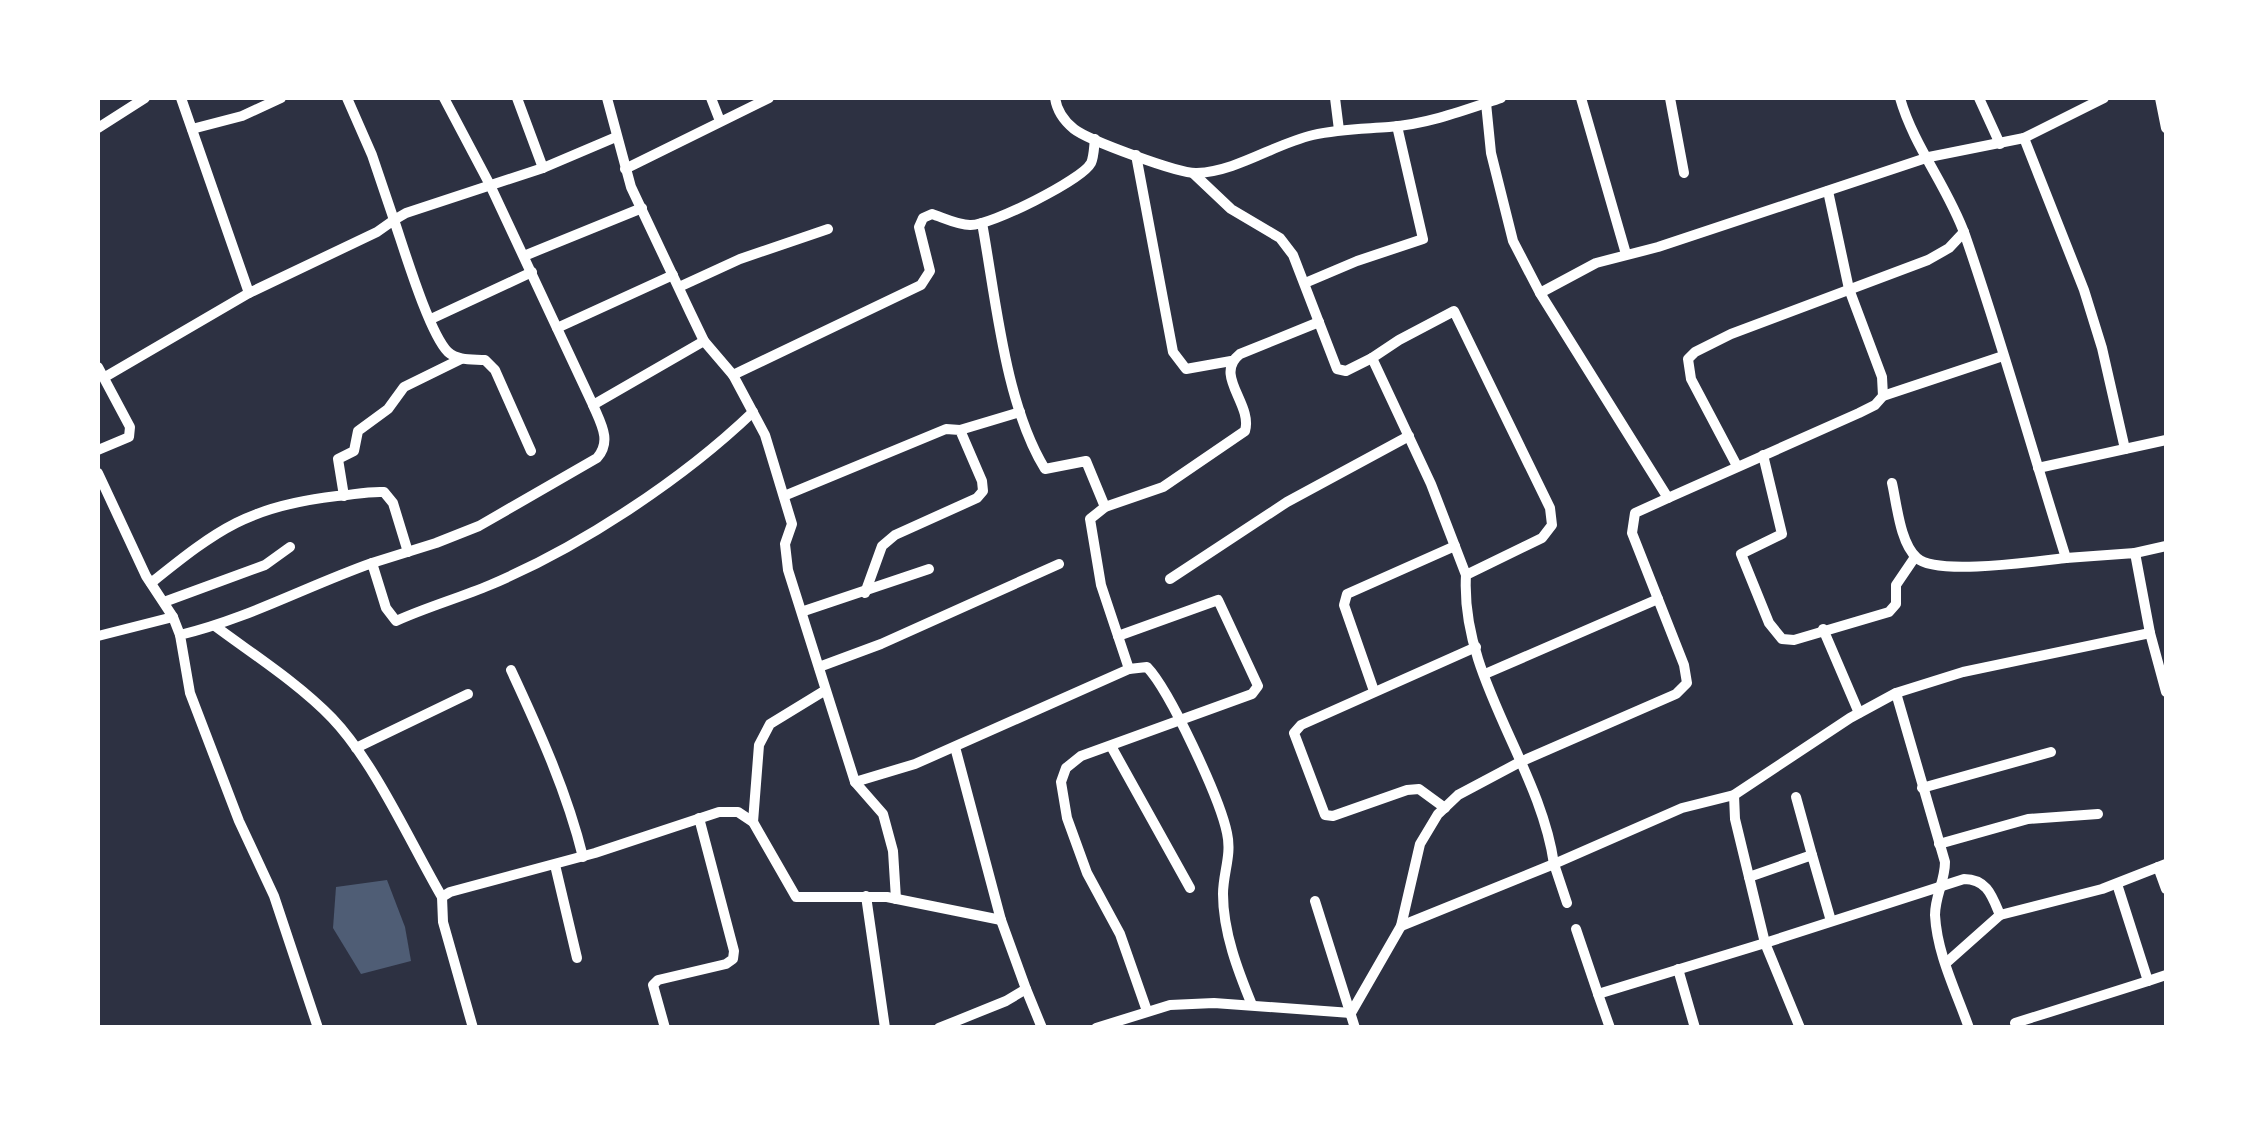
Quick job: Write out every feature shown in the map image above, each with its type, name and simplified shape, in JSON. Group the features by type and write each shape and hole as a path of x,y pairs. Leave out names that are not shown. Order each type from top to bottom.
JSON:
{"street":[{"path":"98,128 145,98"},
{"path":"181,98 249,294"},
{"path":"192,129 242,116 281,98"},
{"path":"347,98 372,156 430,319 449,353 486,360 495,370 531,451"},
{"path":"180,635 215,626 372,563 479,526 605,449 606,438 593,405 532,272 444,98"},
{"path":"517,98 543,168"},
{"path":"607,98 625,169 673,275 704,341 733,375 764,435 792,524 785,544 788,570 855,782 883,814 893,851 896,899"},
{"path":"711,98 720,121"},
{"path":"625,169 769,98"},
{"path":"1055,98 1064,120 1078,133 1194,174 1230,166 1308,136 1397,126 1500,98"},
{"path":"1335,98 1339,130"},
{"path":"1582,98 1626,254"},
{"path":"1670,98 1684,173"},
{"path":"1900,98 1916,140 1929,157 1964,232 2066,558"},
{"path":"1979,98 2000,144"},
{"path":"1540,293 1596,263 1658,247 1929,157 2024,138 2104,98"},
{"path":"2160,98 2166,128"},
{"path":"1486,103 1491,153 1513,241 1540,293 1668,498"},
{"path":"1306,284 1370,256 1424,239 1397,126"},
{"path":"98,450 128,437 130,427 101,372 377,232 406,213 543,168 616,137"},
{"path":"2024,138 2084,290 2125,449"},
{"path":"733,375 921,284 930,271 919,228 923,218 932,214 969,226 982,224 1079,176 1091,162 1096,139"},
{"path":"1136,155 1173,352 1186,369 1231,361 1319,322"},
{"path":"1194,174 1230,209 1280,238 1293,254 1338,369 1346,371 1454,311 1550,508 1552,525 1542,538 1466,575"},
{"path":"1828,191 1849,289 1882,377 1883,396"},
{"path":"524,256 642,208"},
{"path":"982,224 1020,412 1031,446 1045,469 1086,461 1105,508"},
{"path":"679,287 740,259 828,229"},
{"path":"1737,466 1690,379 1688,359 1732,334 1928,260 1949,248 1964,232"},
{"path":"430,319 532,272"},
{"path":"557,328 673,275"},
{"path":"593,405 704,341"},
{"path":"1351,1014 1401,926 1420,844 1445,808 1458,796 1520,762 1676,694 1686,683 1684,665 1632,524 1636,513 1859,414 1883,396 2003,356"},
{"path":"344,496 338,459 354,451 358,431 388,410 404,387 461,358"},
{"path":"1372,358 1466,575 1468,616 1476,647 1546,822 1567,903"},
{"path":"1129,669 1102,585 1090,518 1105,508 1164,487 1245,432 1245,411 1228,369 1231,361"},
{"path":"372,563 386,608 396,621 490,585 611,520 713,450 752,412"},
{"path":"784,496 946,429 960,430 1020,412"},
{"path":"865,592 882,546 896,535 977,498 983,491 960,430"},
{"path":"1170,580 1287,502 1409,436"},
{"path":"2038,468 2166,440"},
{"path":"1763,455 1782,534 1741,554 1775,634 1782,639 1794,640 1894,608 1896,585 1915,557"},
{"path":"98,472 151,583 173,617 190,693 228,794 274,896 318,1028"},
{"path":"1892,484 1907,542 1915,557 1930,566 1987,565 2166,546"},
{"path":"151,583 207,538 235,522 282,504 377,492 389,496 408,552"},
{"path":"1374,692 1344,605 1346,594 1455,546"},
{"path":"164,602 265,564 290,547"},
{"path":"2135,552 2166,692"},
{"path":"820,667 881,644 1058,564"},
{"path":"804,611 929,569"},
{"path":"1485,674 1658,599"},
{"path":"1118,636 1213,601 1222,604 1256,679 1257,691 1080,756 1066,768 1061,782 1075,847 1120,934 1147,1011"},
{"path":"98,636 173,617"},
{"path":"215,626 314,701 356,748 442,897 443,922 472,1028"},
{"path":"1823,629 1859,713"},
{"path":"1401,926 1682,808 1734,795 1896,693 1963,672 2150,633"},
{"path":"1445,808 1419,789 1333,816 1325,815 1294,733 1301,724 1476,647"},
{"path":"855,782 914,764 1129,669 1147,667 1160,680 1228,834 1230,861 1223,892 1226,924 1252,1006"},
{"path":"511,670 539,731 583,856"},
{"path":"753,822 759,745 770,724 824,691"},
{"path":"1896,693 1940,844 1945,876 1935,910 1938,938 1969,1028"},
{"path":"356,748 468,694"},
{"path":"955,746 1001,920 1042,1028"},
{"path":"1110,746 1190,888"},
{"path":"1922,788 2051,752"},
{"path":"1734,795 1735,819 1765,943 1800,1028"},
{"path":"1796,797 1831,921"},
{"path":"442,897 556,865 698,818 738,812 753,822 796,896 896,899 1001,920"},
{"path":"1940,844 2028,819 2098,814"},
{"path":"665,1028 653,985 658,980 733,959 732,941 698,818"},
{"path":"1749,877 1812,855"},
{"path":"556,865 577,958"},
{"path":"1946,963 2000,915 2117,884 2162,866 2166,890"},
{"path":"1598,994 1964,879 1984,883 2000,915"},
{"path":"2117,884 2148,981"},
{"path":"866,896 885,1028"},
{"path":"1315,902 1356,1028"},
{"path":"1576,930 1610,1028"},
{"path":"1678,969 1696,1028"},
{"path":"2015,1024 2166,975"},
{"path":"939,1028 1006,1002 1026,989"},
{"path":"1096,1028 1170,1005 1252,1006 1351,1014"}],"water":[{"path":"387,880 405,927 411,961 361,974 333,928 336,887"}]}
